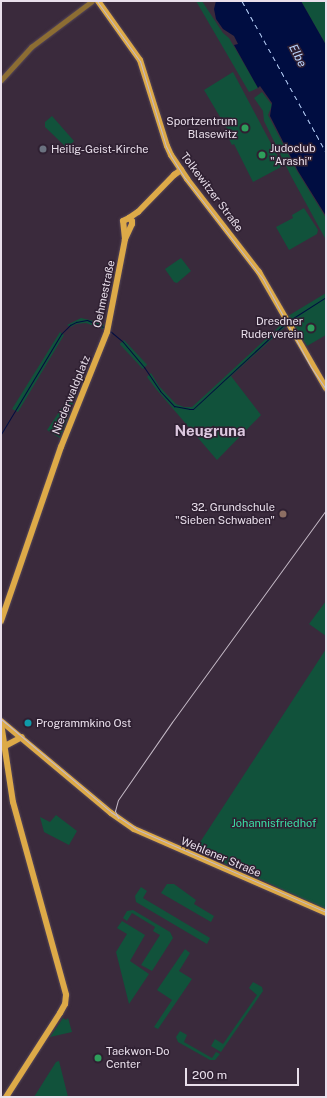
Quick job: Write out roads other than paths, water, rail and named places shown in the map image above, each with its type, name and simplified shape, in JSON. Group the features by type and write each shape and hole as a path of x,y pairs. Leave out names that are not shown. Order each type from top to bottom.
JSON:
{"main road":[{"name":"Tolkewitzer Straße","path":"98,1 140,60 167,146 181,170 259,272 326,388"},
{"name":"Oehmestraße","path":"99,351 107,329 129,223 174,175 181,170"},
{"name":"Niederwaldplatz","path":"1,620 61,447 99,351"},
{"name":"Wehlener Straße","path":"1,722 22,737 111,813 148,837 326,914"},
{"path":"1,722 13,802 66,995 65,1004 60,1013 6,1097"},
{"path":"4,746 22,737"}],"street":[{"path":"1,80 30,47 92,1"}],"water":[{"name":"Elbe","path":"216,1 301,1 326,45 326,216 298,171 270,116 272,103 260,86 258,88 234,45 238,44 234,36 223,29 216,19 214,9"}],"waterway":[{"path":"290,320 326,297"},
{"path":"1,434 61,334 70,325 87,320 106,328"},
{"path":"110,331 123,342 144,367 160,391 174,406 193,409 286,323"}],"tram line":[{"path":"97,1 140,61 166,146 171,156 185,178 263,279 311,367 326,389"},
{"path":"118,818 115,811 118,800 172,722 326,510"},
{"path":"1,719 111,812 136,829 326,912"}],"place":[{"name":"Sportzentrum Blasewitz","path":"245,128"},
{"name":"Heilig-Geist-Kirche","path":"43,149"},
{"name":"Judoclub \"Arashi\"","path":"262,155"},
{"name":"Dresdner Ruderverein","path":"311,328"},
{"name":"32. Grundschule \"Sieben Schwaben\"","path":"283,514"},
{"name":"Programmkino Ost","path":"28,723"},
{"name":"Taekwon-Do Center","path":"98,1058"}],"district":[{"name":"Neugruna","path":"210,431"}],"park label":[{"name":"Johannisfriedhof","path":"274,823"}]}
